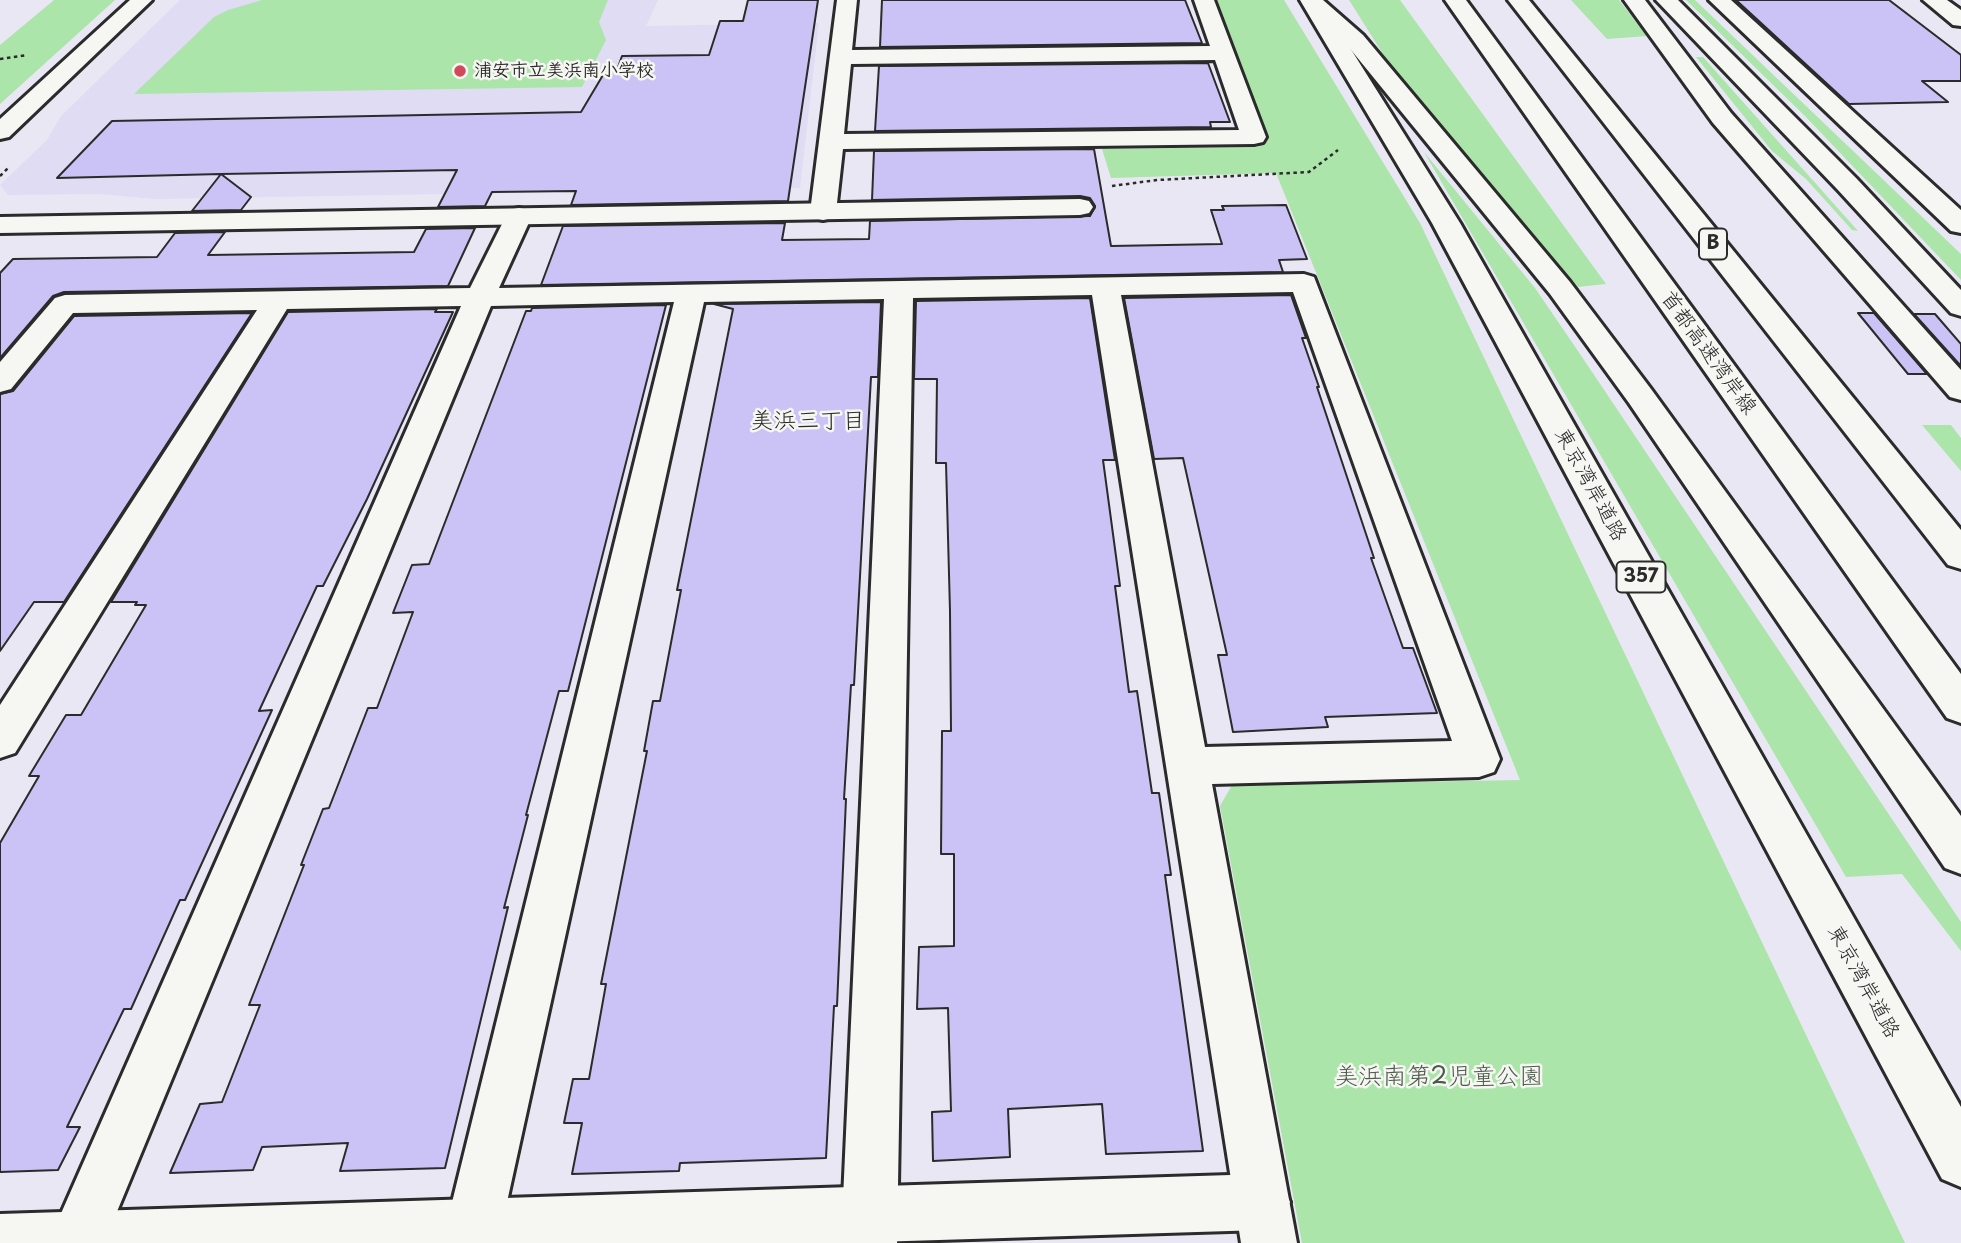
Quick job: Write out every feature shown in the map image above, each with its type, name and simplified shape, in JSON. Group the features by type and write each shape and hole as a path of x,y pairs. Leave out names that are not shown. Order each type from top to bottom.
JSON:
{"main road":[{"path":"0,132 142,0"},
{"path":"823,212 848,0"},
{"path":"830,142 1254,136 1204,0"},
{"path":"1310,0 1355,40 1560,288 1640,396 1961,853"},
{"name":"東京湾岸道路","path":"1310,0 1446,223 1961,1160"},
{"name":"首都高速湾岸線","path":"1455,0 1961,706"},
{"name":"B","path":"1518,0 1961,555"},
{"path":"1634,0 1722,118 1961,390"},
{"path":"1666,0 1847,184 1961,307"},
{"path":"1719,0 1961,225"},
{"path":"1933,0 1961,20"},
{"path":"841,57 1223,53"},
{"path":"0,225 1080,207"},
{"path":"77,1241 480,297 519,216"},
{"path":"0,382 65,304 1304,284 1479,759 1187,766"},
{"path":"0,1242 1265,1222 1105,287"},
{"path":"870,1229 899,290"},
{"path":"472,1235 691,293"},
{"path":"0,740 277,300"}],"path":[{"path":"1080,207 1091,188 1157,180 1309,172 1338,150"}],"shaded area":[{"name":"浦安市立美浜南小学校","path":"180,0 658,0 646,26 819,23 800,188 155,199 99,194 8,195 0,185 47,140 61,116"}],"green space":[{"path":"54,0 115,0 0,104 0,45"},
{"path":"262,0 608,0 599,22 606,40 582,87 134,94 214,17"},
{"name":"美浜南第2児童公園","path":"1206,0 1284,0 1420,223 1905,1243 1302,1243 1220,806 1232,785 1520,780 1276,173 1111,178 1102,149 1258,147 1263,143"},
{"path":"1349,0 1400,0 1606,284 1577,287 1388,62"},
{"path":"1571,0 1619,0 1647,36 1607,39"},
{"path":"1686,0 1695,0 1961,254 1961,280 1805,116"},
{"path":"1696,57 1703,57 1858,231 1852,230 1806,179 1772,151"},
{"path":"1424,152 1535,288 1578,351 1961,922 1961,951 1902,874 1846,877"},
{"path":"1922,425 1951,425 1961,438 1961,471"}],"building":[{"path":"748,0 818,0 788,201 571,205 576,191 492,192 485,206 438,207 457,170 57,178 112,121 581,112 606,70 617,70 622,56 709,55 720,21 743,21"},
{"path":"882,0 1185,0 1202,43 880,47"},
{"path":"1736,0 1889,0 1961,55 1961,81 1922,81 1948,102 1849,104"},
{"path":"1208,63 1230,122 1210,122 1211,127 875,131 879,66"},
{"path":"1094,149 1111,246 1222,244 1211,210 1224,210 1222,206 1286,205 1307,259 1279,260 1283,272 541,285 563,226 785,223 782,240 869,239 870,221 1090,216 1095,206 1090,198 1080,196 872,200 874,151"},
{"path":"221,174 251,197 241,210 192,211"},
{"path":"475,228 448,286 64,292 53,296 0,358 0,273 13,259 157,257 175,233 225,232 208,255 414,252 426,229"},
{"path":"1291,295 1306,338 1302,338 1317,387 1374,558 1371,558 1403,648 1413,648 1437,713 1325,717 1328,727 1233,732 1218,655 1227,655 1183,458 1154,459 1124,298"},
{"path":"1090,298 1115,460 1103,460 1120,586 1115,586 1129,692 1137,691 1152,793 1159,793 1171,875 1165,875 1203,1151 1106,1154 1102,1104 1008,1109 1010,1157 933,1161 932,1112 951,1111 948,1008 917,1009 919,947 954,946 954,854 941,854 942,731 951,731 950,611 946,463 936,463 937,379 914,379 916,301"},
{"path":"881,302 878,377 871,377 854,685 851,685 837,1006 834,1006 826,1158 680,1163 679,1171 572,1174 582,1123 564,1123 573,1079 589,1079 606,984 601,984 647,751 644,751 653,701 660,701 681,590 677,590 733,309 714,304"},
{"path":"666,305 568,691 559,691 526,815 504,908 508,907 445,1168 340,1171 348,1143 262,1147 253,1170 170,1173 200,1104 222,1102 260,1005 249,1005 304,865 301,865 323,809 329,808 368,708 377,708 413,612 393,613 412,565 429,564 526,311 531,311 532,308"},
{"path":"437,309 435,312 453,312 367,499 323,586 317,586 259,711 272,710 185,900 180,900 131,1009 124,1009 67,1127 80,1127 58,1170 0,1172 0,843 39,776 29,776 66,715 81,715 146,605 135,605 137,602 111,602 288,312"},
{"path":"252,313 64,602 34,602 0,651 0,394 13,391 74,316"},
{"path":"1858,313 1874,313 1927,374 1908,374"},
{"path":"1914,314 1935,314 1961,344 1961,366"}],"place":[{"name":"浦安市立美浜南小学校","path":"460,71"}],"district":[{"name":"美浜三丁目","path":"808,422"}]}
